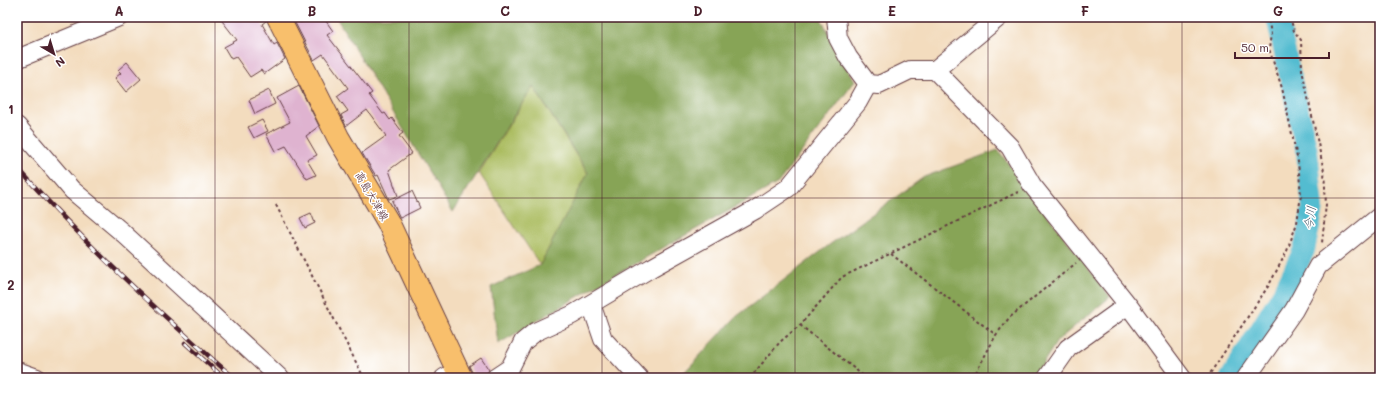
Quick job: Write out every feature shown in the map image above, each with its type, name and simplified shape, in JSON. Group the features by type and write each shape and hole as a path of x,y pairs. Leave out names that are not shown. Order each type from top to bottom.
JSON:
{"main road":[{"name":"高島大津線","path":"278,17 338,137 388,222 454,376"}],"street":[{"path":"17,59 119,17"},
{"path":"836,17 838,38 848,57 868,84 879,85 910,70 935,70 1000,17"},
{"path":"935,70 1010,147 1032,185 1128,305 1182,378"},
{"path":"495,378 510,368 523,342 535,332 572,315 687,247 755,210 788,188 858,102 868,84"},
{"path":"17,126 72,190 123,232 280,378"},
{"path":"1246,378 1294,310 1318,266 1380,216"},
{"path":"591,304 603,339 639,378"},
{"path":"1047,378 1068,348 1128,305"},
{"path":"17,371 37,378"}],"path":[{"path":"1207,378 1269,285 1287,251 1297,223 1301,195 1298,162 1282,88 1269,49 1271,34 1268,17"},
{"path":"1290,17 1294,31 1301,40 1302,70 1324,171 1326,204 1322,246 1318,266"},
{"path":"750,378 780,342 800,325 842,278 1032,185"},
{"path":"276,205 364,378"},
{"path":"891,254 996,335"},
{"path":"973,378 996,335 1009,318 1087,254"},
{"path":"800,325 866,378"}],"green space":[{"path":"336,17 820,17 855,81 778,183 599,284 498,344 491,287 540,265 588,173 533,86 453,212"},
{"path":"533,86 588,174 540,265 479,173"},
{"path":"998,150 1110,297 1057,341 1034,378 679,378 736,317 829,245 924,177"}],"building":[{"path":"219,17 266,17 266,21 262,24 274,45 277,43 285,59 264,74 261,70 250,77 236,57 231,59 224,47 237,40"},
{"path":"292,17 323,17 333,31 327,35 372,93 369,95 383,114 385,113 390,120 392,118 403,133 399,136 412,153 389,170 398,196 389,199 378,175 376,176 362,153 386,136 367,110 346,126 341,115 348,111 337,96 348,88 323,54 314,60"},
{"path":"127,62 141,79 126,92 115,78 121,73 118,70"},
{"path":"299,86 319,126 306,136 317,155 307,160 316,175 307,179 286,146 275,151 266,134 290,122 277,98"},
{"path":"269,90 275,104 255,114 249,100"},
{"path":"262,120 268,131 254,138 248,127"},
{"path":"412,191 420,208 400,218 392,201"},
{"path":"311,213 315,223 305,228 300,218"},
{"path":"481,358 489,370 485,378 475,378 469,366"}],"waterway":[{"name":"今川","path":"1231,378 1285,290 1304,250 1313,208 1307,152 1277,17"}],"railway":[{"path":"17,167 95,250 177,328 234,378"},
{"path":"185,343 224,378"}]}
